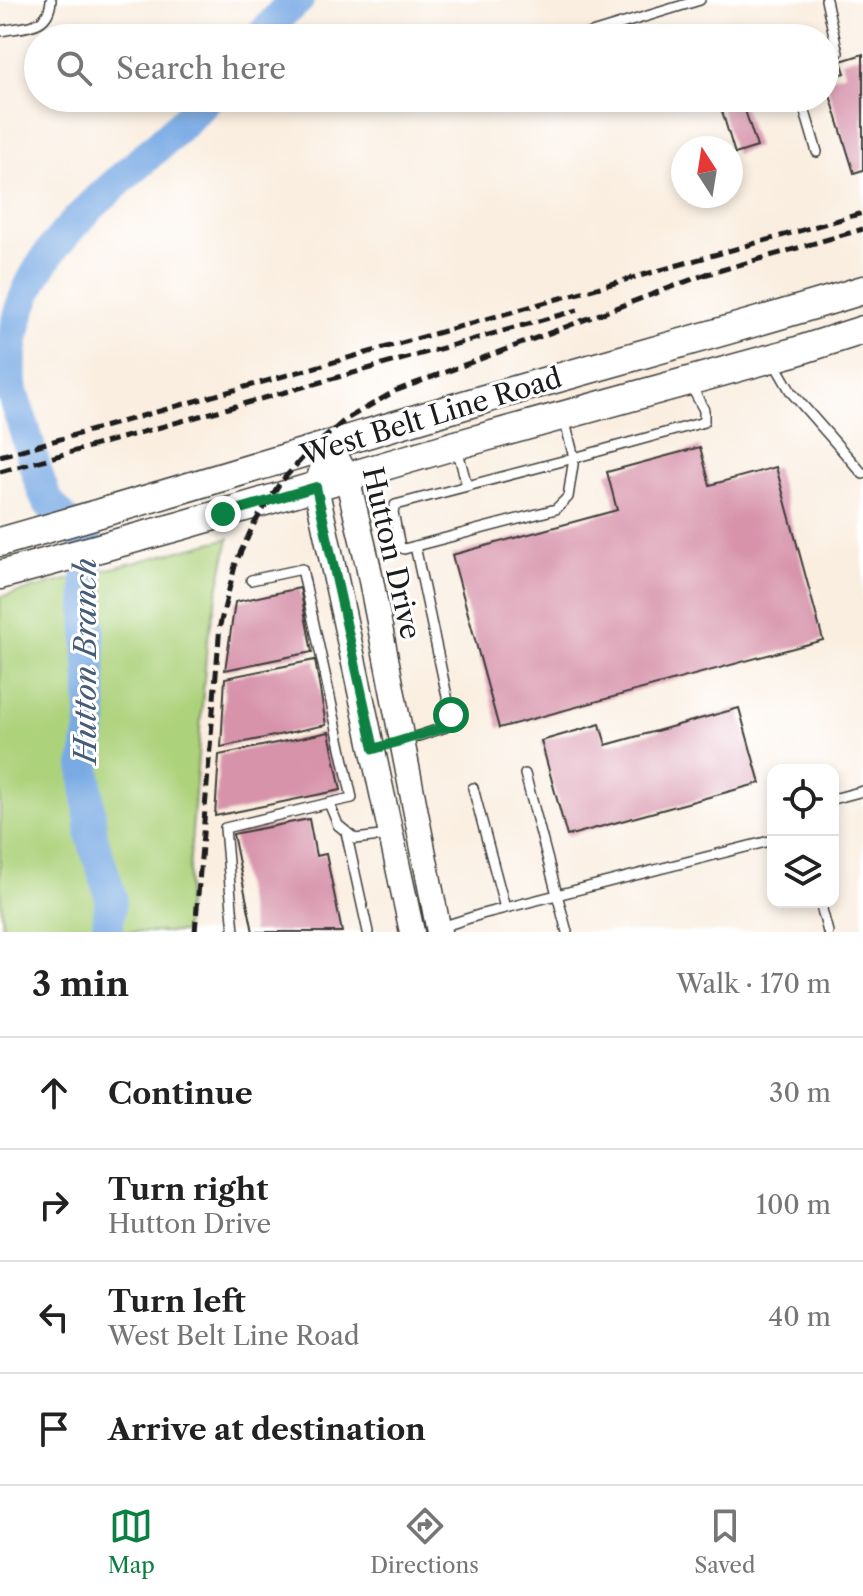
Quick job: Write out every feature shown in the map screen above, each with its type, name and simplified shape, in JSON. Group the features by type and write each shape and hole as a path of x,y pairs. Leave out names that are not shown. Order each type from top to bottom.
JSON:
{"main road":[{"name":"West Belt Line Road","path":"0,542 760,323 863,290"},
{"name":"West Belt Line Road","path":"0,575 863,330"}],"street":[{"name":"Hutton Drive","path":"330,445 347,477 403,741 432,931"},
{"name":"Hutton Drive","path":"316,487 330,445"},
{"path":"316,487 412,932"},
{"path":"374,749 403,741"}],"lane":[{"path":"35,24 49,14 51,0"},
{"path":"621,24 700,0"},
{"path":"826,0 831,24"},
{"path":"0,31 24,26"},
{"path":"805,112 817,152"},
{"path":"772,358 791,392 863,474"},
{"path":"563,415 574,458 568,497 556,509 404,549 400,547 393,512 395,505 574,458 704,422 704,410 688,381"},
{"path":"456,445 467,486"},
{"path":"403,741 446,727 451,715 415,546"},
{"path":"234,932 225,828 352,798 302,569 251,580"},
{"path":"525,774 567,932"},
{"path":"473,788 505,908"},
{"path":"839,797 863,791"},
{"path":"329,803 338,825 355,839 393,835"},
{"path":"346,832 368,932"},
{"path":"432,931 505,908 767,842"},
{"path":"822,908 828,932"}],"green space":[{"path":"229,538 207,642 184,932 3,932 0,884 0,597"}],"building":[{"path":"863,54 863,170 854,173 835,112 839,112 839,75 845,73 841,61"},
{"path":"722,112 746,112 757,147 743,151 743,136 730,136"},
{"path":"700,447 710,485 776,467 823,640 499,728 452,555 617,510 607,472"},
{"path":"300,588 312,652 225,670 235,602"},
{"path":"315,660 326,725 221,747 225,678"},
{"path":"739,708 760,783 567,836 541,741 600,724 606,745"},
{"path":"329,732 341,790 215,816 219,755"},
{"path":"309,819 316,856 326,854 342,932 253,932 233,834"}],"waterway":[{"name":"Hutton Branch","path":"272,24 298,0"},
{"name":"Hutton Branch","path":"107,932 111,897 92,837 85,766 92,721 86,540 52,506 41,486 11,384 14,335 27,292 48,255 107,191 193,112"}],"railway":[{"path":"0,456 863,213"},
{"path":"701,276 863,229"},
{"path":"195,932 220,625 236,562 255,522 280,483 308,452 345,420 395,391 709,273"},
{"path":"0,472 578,310"}],"route":[{"path":"223,514 316,487 374,749 446,727 451,715"}]}
